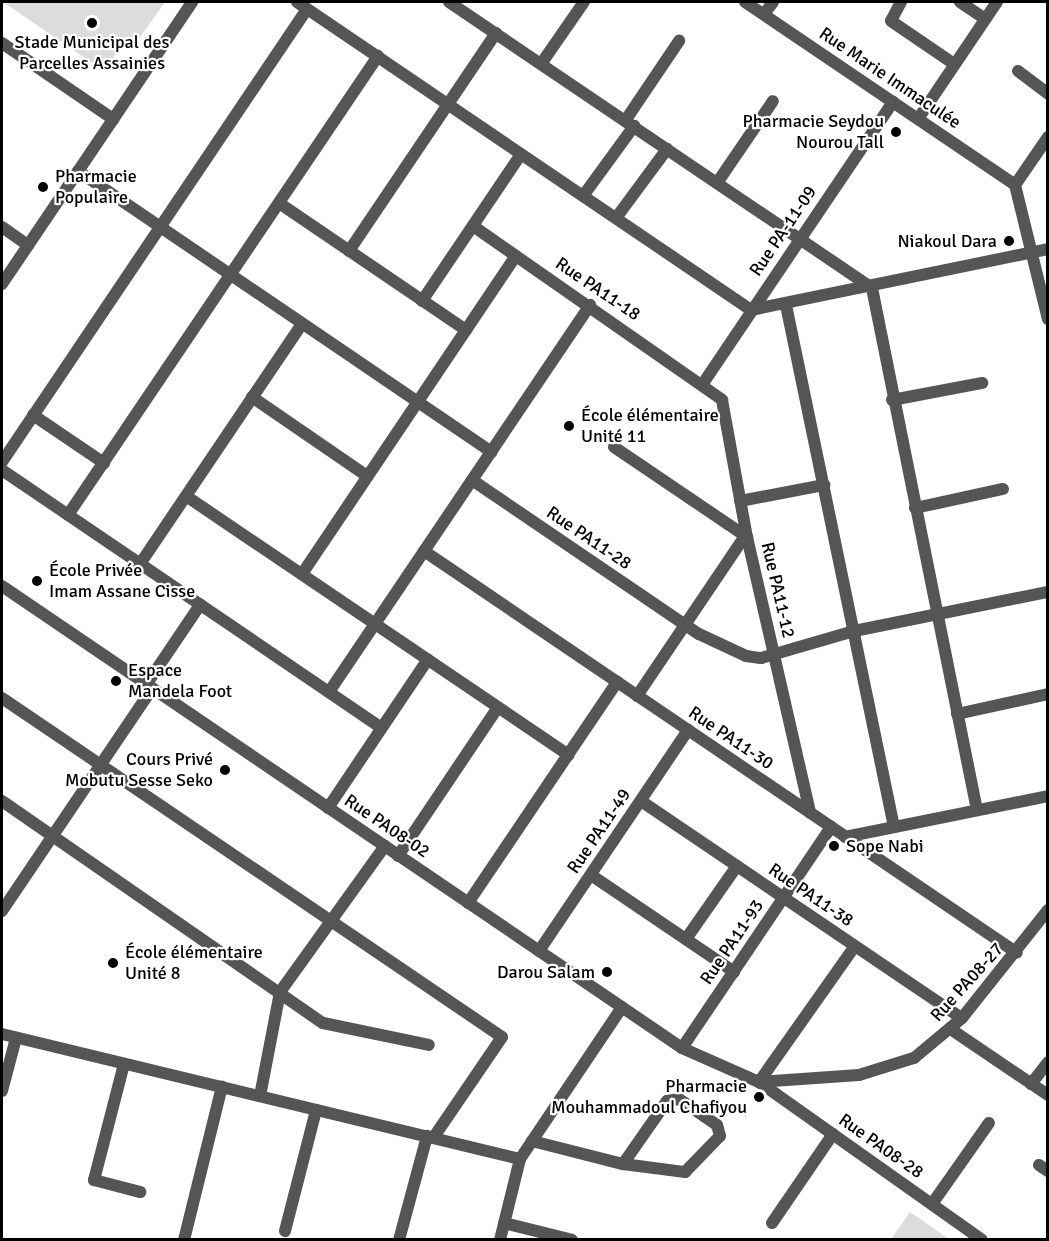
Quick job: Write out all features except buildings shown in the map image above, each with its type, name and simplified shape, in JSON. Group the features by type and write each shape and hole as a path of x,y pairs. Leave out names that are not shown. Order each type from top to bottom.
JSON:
{"street":[{"path":"2,284 192,2"},
{"path":"297,2 751,310 872,288 1047,249"},
{"path":"541,64 584,2"},
{"name":"Rue Marie Immaculée","path":"745,2 1015,185"},
{"path":"764,14 772,2"},
{"path":"901,2 891,21 954,64"},
{"path":"960,2 985,19"},
{"path":"918,118 997,2"},
{"path":"458,4 541,64 872,288 892,400 977,810"},
{"path":"2,462 307,9"},
{"path":"349,251 496,33"},
{"path":"584,196 679,41"},
{"path":"2,43 113,119"},
{"path":"68,515 378,56"},
{"path":"1018,71 1047,94"},
{"path":"717,183 772,101"},
{"name":"Rue PA-11-09","path":"704,382 799,238 894,102"},
{"path":"1047,137 1015,185 1047,319"},
{"path":"616,218 667,149"},
{"path":"422,301 521,154"},
{"path":"78,171 491,452"},
{"path":"279,203 466,330"},
{"name":"Rue PA11-18","path":"473,226 704,382"},
{"path":"2,227 28,245"},
{"path":"302,574 516,255"},
{"path":"329,692 590,305"},
{"path":"786,305 894,827"},
{"path":"140,564 302,324"},
{"name":"Rue PA11-12","path":"704,382 722,400 746,536 810,813"},
{"path":"892,400 982,383"},
{"path":"252,397 367,476"},
{"path":"33,416 104,463"},
{"path":"614,447 746,536 637,696"},
{"path":"2,470 381,728"},
{"name":"Rue PA11-28","path":"472,480 685,625 733,653 761,658 773,651 854,631 1047,592"},
{"path":"740,501 824,485"},
{"path":"915,508 1003,489"},
{"path":"186,496 568,755"},
{"name":"Rue PA11-30","path":"424,551 1017,953"},
{"name":"Rue PA08-02","path":"2,586 682,1048 759,1082"},
{"path":"2,911 100,765 200,605"},
{"path":"328,808 428,659"},
{"path":"468,903 617,682"},
{"path":"957,714 1047,694"},
{"path":"2,698 502,1037 430,1137 399,1239"},
{"path":"398,856 498,707"},
{"name":"Rue PA11-49","path":"539,951 688,730"},
{"path":"845,837 1047,796"},
{"path":"2,801 323,1023 429,1045"},
{"name":"Rue PA11-38","path":"641,801 962,1018"},
{"name":"Rue PA11-93","path":"682,1048 831,827"},
{"path":"260,1096 280,992 385,846"},
{"path":"687,939 737,866"},
{"path":"591,875 734,972"},
{"name":"Rue PA08-27","path":"759,1082 814,1081 883,1070 914,1058 952,1030 1017,953 1047,910"},
{"path":"759,1082 855,946"},
{"path":"500,1239 519,1159 622,1007"},
{"path":"952,1030 1047,1095"},
{"path":"2,1034 519,1159"},
{"path":"2,1091 16,1038"},
{"path":"1031,1084 1047,1062"},
{"path":"124,1064 94,1180 140,1192"},
{"name":"Rue PA08-28","path":"759,1082 982,1239"},
{"path":"184,1239 222,1088"},
{"path":"531,1141 623,1164 691,1169 720,1136 717,1125 679,1099 667,1101 623,1164"},
{"path":"285,1232 316,1110"},
{"path":"932,1204 989,1123"},
{"path":"772,1223 833,1134"},
{"path":"504,1223 572,1239"}],"shaded area":[{"name":"Stade Municipal des Parcelles Assainies","path":"3,2 165,2 131,50 122,45 104,71"},
{"path":"910,1212 949,1239 891,1239"}],"place":[{"name":"Stade Municipal des Parcelles Assainies","path":"92,23"},
{"name":"Pharmacie Seydou Nourou Tall","path":"896,132"},
{"name":"Pharmacie Populaire","path":"43,187"},
{"name":"Niakoul Dara","path":"1009,241"},
{"name":"École élémentaire Unité 11","path":"569,426"},
{"name":"École Privée Imam Assane Cisse","path":"37,581"},
{"name":"Espace Mandela Foot","path":"116,681"},
{"name":"Cours Privé Mobutu Sesse Seko","path":"225,770"},
{"name":"Sope Nabi","path":"834,846"},
{"name":"École élémentaire Unité 8","path":"113,963"},
{"name":"Darou Salam","path":"607,972"},
{"name":"Pharmacie Mouhammadoul Chafiyou","path":"759,1097"}]}
